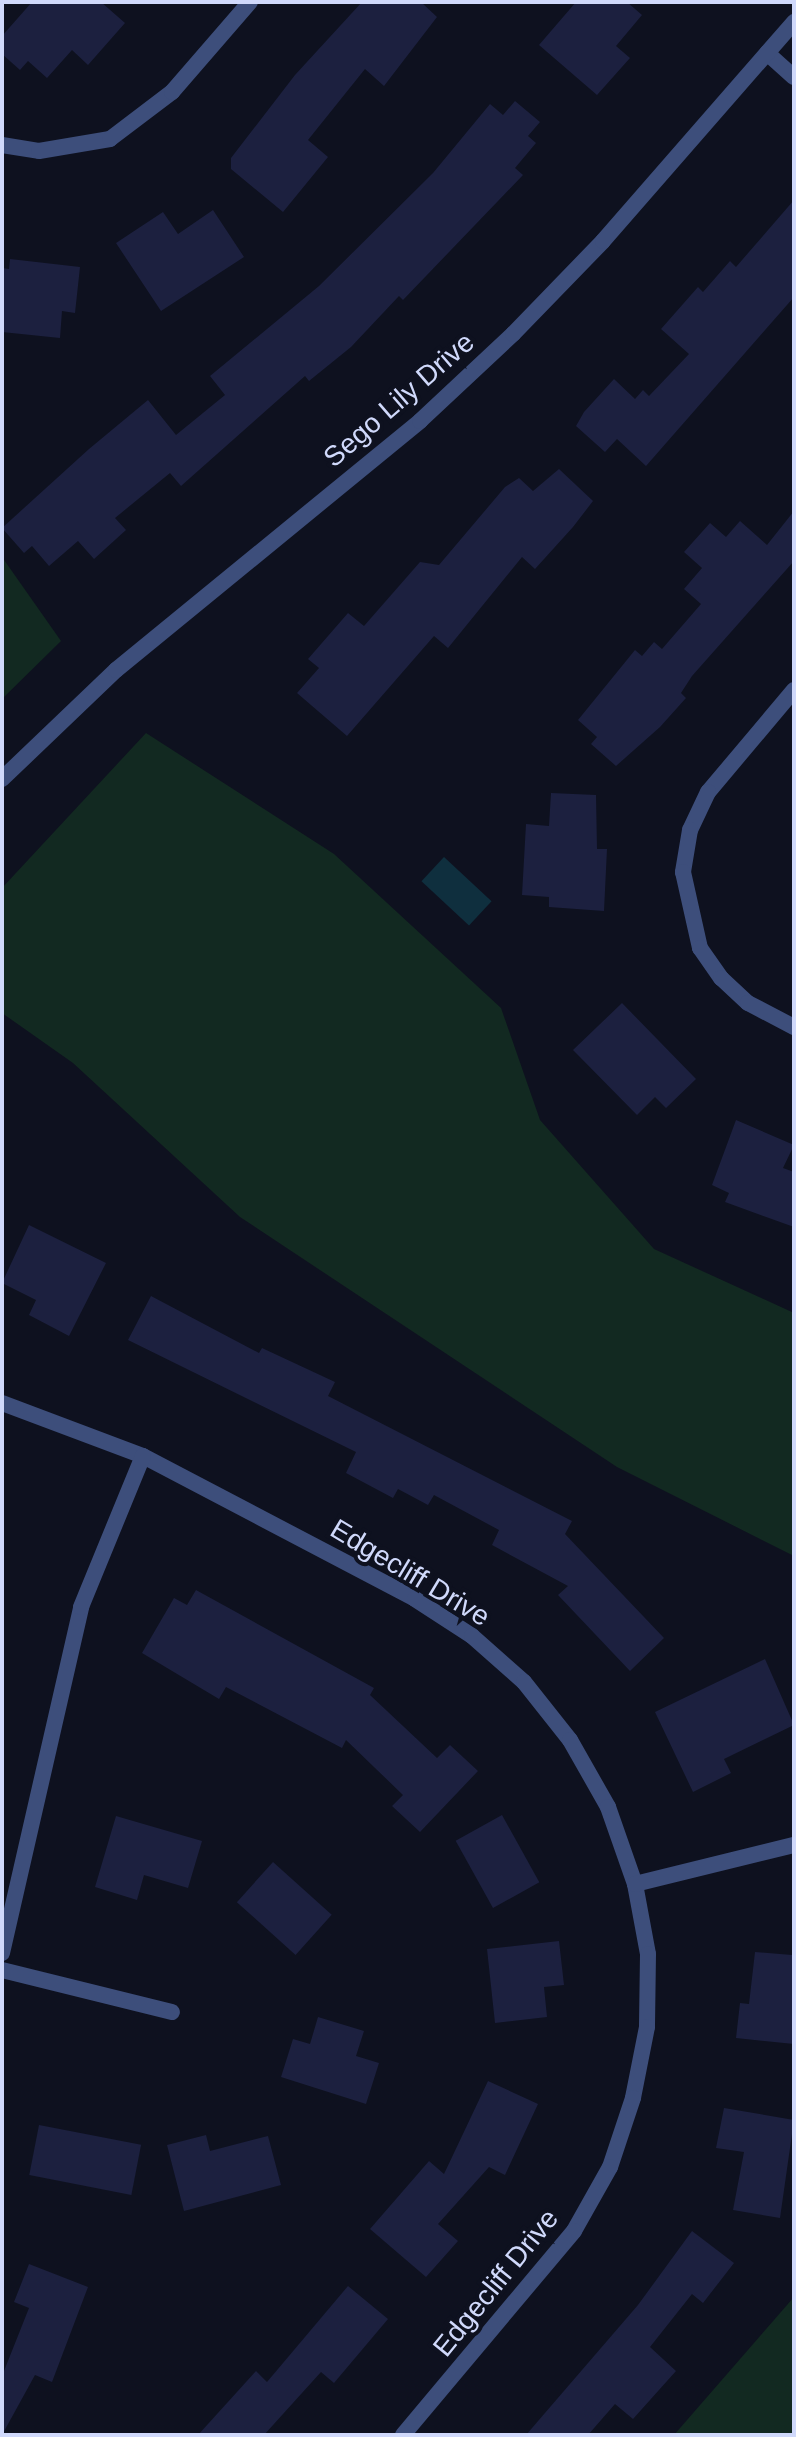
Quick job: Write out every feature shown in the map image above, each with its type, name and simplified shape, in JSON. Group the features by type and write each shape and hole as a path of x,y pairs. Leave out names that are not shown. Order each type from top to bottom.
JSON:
{"street":[{"path":"4,146 39,151 110,139 172,92 250,2"},
{"name":"Sego Lily Drive","path":"2,779 138,650 420,421 513,334 794,22"},
{"path":"767,53 794,77"},
{"path":"794,690 708,792 690,830 683,872 688,914 700,948 721,978 748,1003 794,1027"},
{"name":"Edgecliff Drive","path":"2,1403 143,1456 415,1599 504,1663 570,1740 608,1807 635,1884 648,1954 647,2027 633,2098 610,2167 574,2231 531,2289 403,2435"},
{"path":"2,1953 81,1607 143,1456"},
{"path":"635,1884 794,1845"},
{"path":"2,1970 172,2012"}],"green space":[{"path":"2,557 61,641 2,699"},
{"path":"146,733 334,854 501,1008 540,1120 654,1249 794,1313 794,1556 617,1467 240,1217 73,1063 2,1013 2,888"},
{"path":"794,2297 794,2435 674,2435"}],"water":[{"path":"444,857 492,901 469,925 421,881"}],"building":[{"path":"32,2 101,2 125,23 88,65 72,50 47,78 28,61 20,70 2,54 2,36"},
{"path":"362,2 421,2 437,17 384,86 365,69 308,140 328,157 283,212 231,169 231,158 295,75"},
{"path":"576,2 627,2 642,15 616,46 630,58 597,95 539,45"},
{"path":"515,101 540,122 528,136 536,143 515,168 523,175 403,300 399,296 351,347 309,381 305,376 181,486 170,473 115,518 126,530 94,559 78,541 49,566 32,546 24,553 2,528 148,400 176,435 225,395 210,376 319,286 433,173 490,104 503,115"},
{"path":"794,200 794,297 646,466 617,439 605,452 576,426 584,412 614,379 635,399 643,390 649,396 689,354 661,329 698,287 703,292 730,261 736,267"},
{"path":"213,210 244,257 161,311 116,243 163,212 178,234"},
{"path":"10,259 80,267 75,313 62,311 60,338 2,332 2,268 9,269"},
{"path":"559,469 593,501 573,527 535,569 522,557 448,648 434,636 347,736 297,693 319,668 308,659 348,613 364,626 420,562 439,565 505,487 519,478 533,491"},
{"path":"794,511 794,561 692,676 681,693 686,698 660,727 616,766 591,744 597,737 578,720 635,650 642,656 654,642 662,649 701,604 684,589 702,568 684,552 710,523 726,537 740,521 767,545"},
{"path":"551,793 596,795 597,849 607,849 604,911 549,907 549,897 522,895 526,824 549,826"},
{"path":"622,1003 696,1079 666,1108 655,1097 637,1115 573,1050"},
{"path":"736,1120 794,1145 783,1168 794,1172 794,1227 725,1202 729,1193 712,1185"},
{"path":"29,1225 106,1263 69,1336 29,1315 36,1300 2,1283"},
{"path":"151,1296 259,1353 262,1348 335,1382 328,1396 572,1521 565,1534 664,1638 630,1671 558,1595 568,1586 492,1545 499,1530 434,1495 428,1505 398,1489 393,1498 346,1473 356,1452 128,1340"},
{"path":"196,1590 374,1688 370,1695 437,1758 450,1745 478,1771 420,1832 392,1806 403,1795 346,1740 342,1748 226,1687 219,1699 142,1653 174,1598 187,1605"},
{"path":"765,1659 794,1725 724,1759 731,1773 693,1792 655,1712"},
{"path":"502,1815 539,1882 493,1908 456,1841"},
{"path":"116,1816 202,1841 188,1888 144,1875 137,1900 95,1887"},
{"path":"273,1862 332,1915 296,1955 237,1902"},
{"path":"559,1941 564,1985 544,1987 547,2017 495,2023 487,1949"},
{"path":"755,1952 792,1955 794,2044 736,2038 740,2003 749,2004"},
{"path":"318,2017 364,2031 356,2056 379,2063 366,2104 281,2077 293,2039 310,2044"},
{"path":"488,2081 538,2104 505,2175 489,2167 438,2224 458,2241 426,2277 370,2229 429,2161 444,2174"},
{"path":"724,2108 794,2120 780,2218 733,2210 744,2152 716,2148"},
{"path":"39,2125 141,2145 131,2195 29,2175"},
{"path":"206,2135 210,2151 268,2136 281,2185 184,2211 167,2145"},
{"path":"692,2231 734,2263 703,2303 692,2294 650,2347 676,2371 633,2419 615,2404 588,2435 526,2435 638,2305"},
{"path":"29,2264 88,2287 52,2382 35,2375 2,2435 2,2376 29,2308 14,2302"},
{"path":"348,2286 388,2319 334,2383 321,2372 264,2435 198,2435 256,2371 267,2382"}]}
